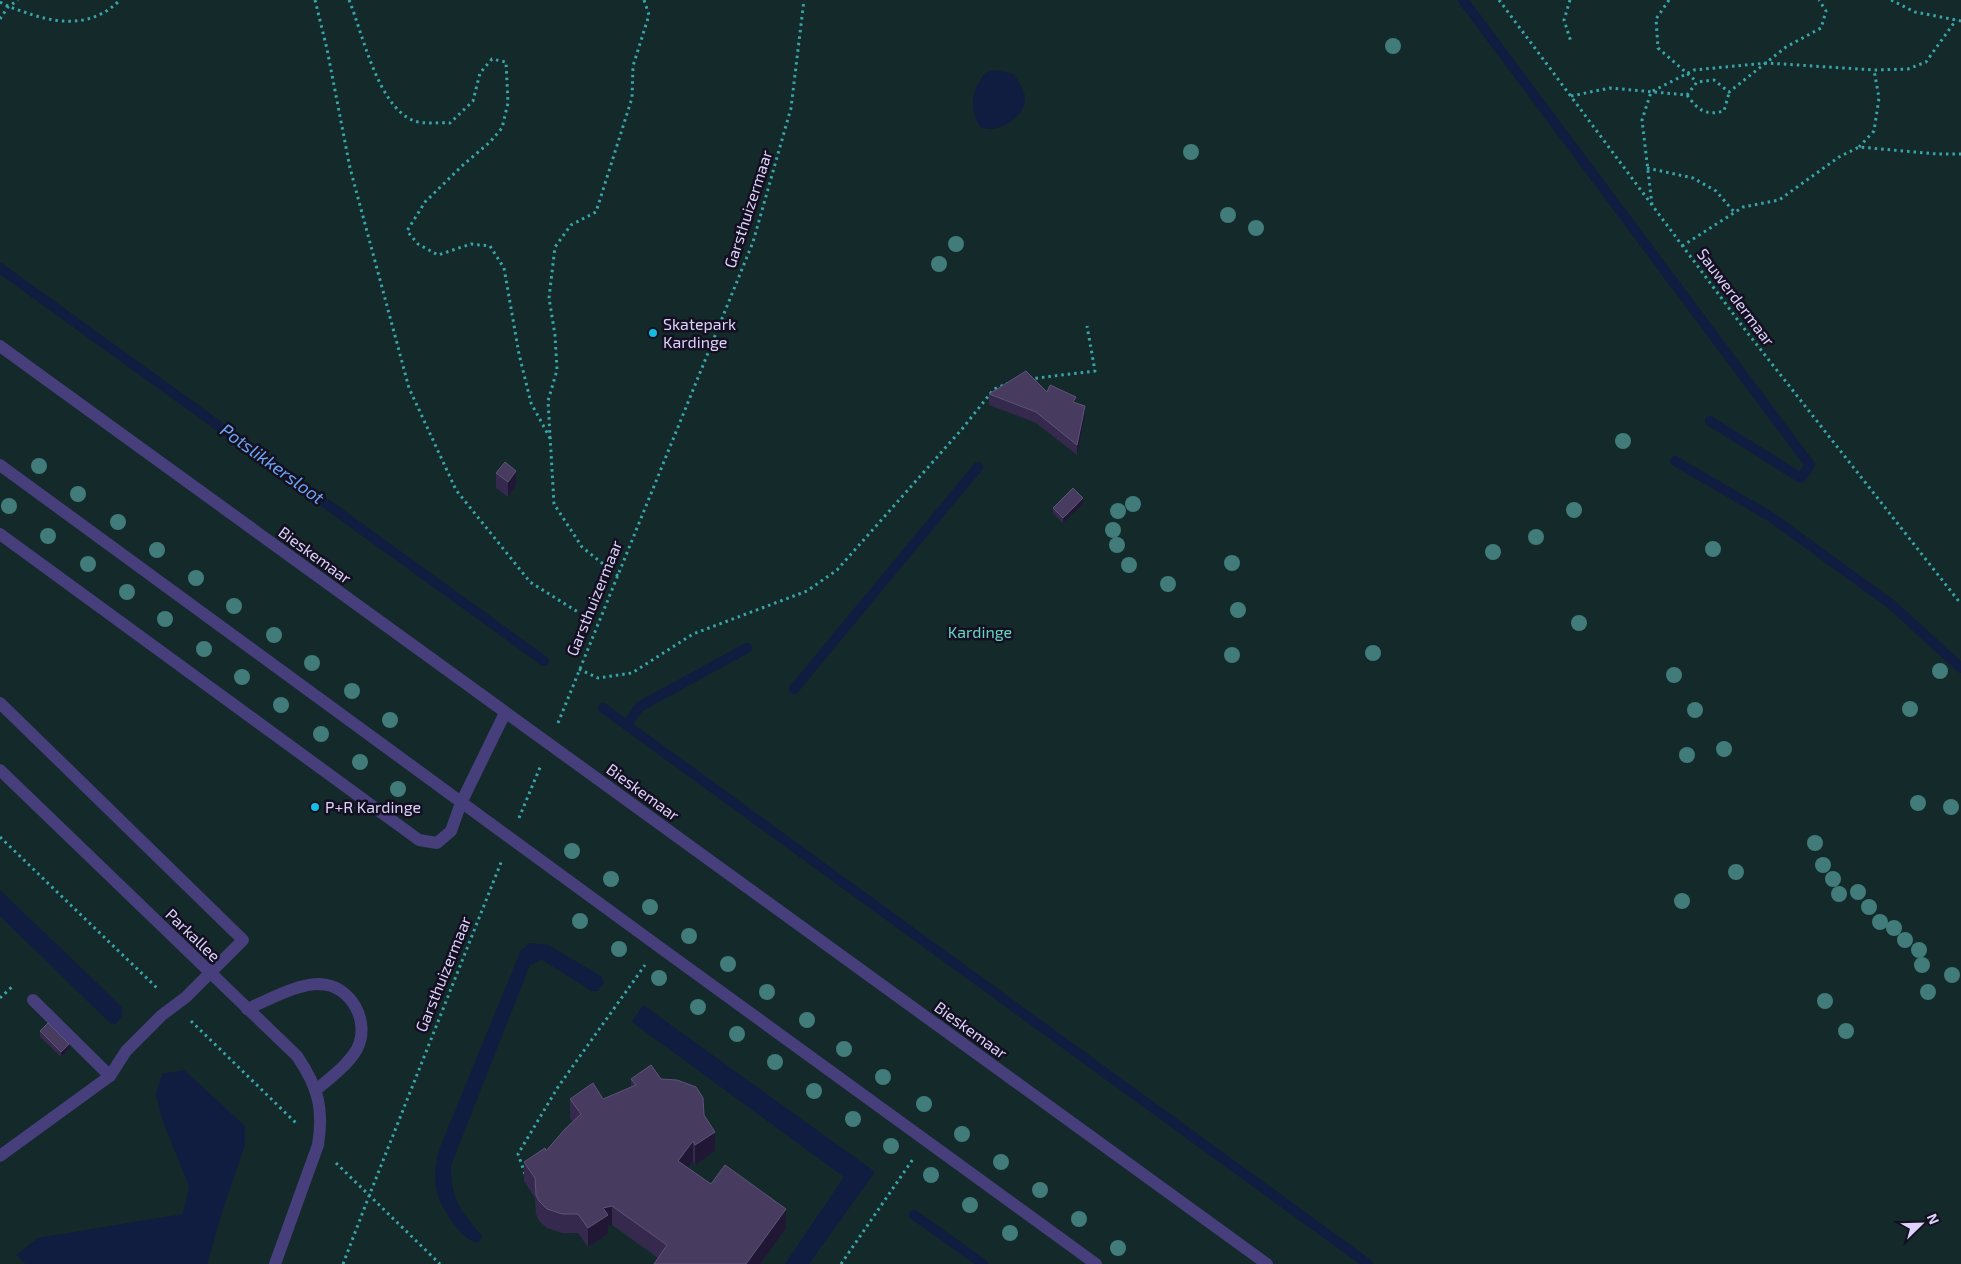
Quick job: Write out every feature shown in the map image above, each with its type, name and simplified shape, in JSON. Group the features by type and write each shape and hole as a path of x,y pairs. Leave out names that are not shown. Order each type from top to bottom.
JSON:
{"lane":[{"name":"Bieskemaar","path":"0,346 1267,1264"},
{"path":"0,465 461,803 1096,1264"},
{"path":"0,534 419,840 438,843 451,831 461,803 505,713"},
{"path":"0,703 243,940 186,997 162,1015 126,1051 110,1076 0,1156"},
{"name":"Parkallee","path":"0,770 297,1056 308,1072 321,1108 321,1127 318,1145 275,1264"},
{"path":"247,1009 309,985 321,984 333,987 352,1001 358,1011 361,1024 361,1037 357,1049 316,1090"},
{"path":"33,1000 110,1076"}],"path":[{"path":"0,19 8,7 18,0"},
{"path":"0,2 8,7 56,21 71,22 82,21 104,13 120,0"},
{"path":"315,0 327,49 350,168 409,388 456,490 462,498 530,582 597,624"},
{"path":"349,0 381,87 401,113 413,121 450,123 473,101 480,73 492,59 506,62 508,103 502,128 490,142 425,202 407,232 418,244 438,255 471,244 490,246 504,268 519,354 532,403 550,438"},
{"path":"618,576 582,547 554,504 548,401 557,370 555,335 549,298 555,247 570,225 596,212 632,98 633,66 649,15 644,0"},
{"name":"Garsthuizermaar","path":"369,1196 597,624 753,242 792,108 804,0"},
{"name":"Sauwerdermaar","path":"1499,0 1746,331 1961,604"},
{"path":"1570,0 1564,20 1571,42"},
{"path":"1669,0 1656,19 1658,48 1697,82"},
{"path":"1571,96 1610,88 1687,95 1697,109 1714,114 1724,111 1729,92 1786,47 1821,28 1826,11 1819,0"},
{"path":"1891,0 1915,12 1961,21"},
{"path":"1652,205 1642,120 1651,92 1694,70 1766,63 1874,70 1908,69 1926,62 1956,20"},
{"path":"1682,246 1743,207 1779,200 1840,157 1859,147 1874,131 1879,98 1874,70"},
{"path":"1687,95 1697,82 1714,80 1729,92"},
{"path":"1859,147 1937,154 1961,154"},
{"path":"1647,168 1693,178 1716,191 1735,213"},
{"path":"1023,379 1095,371 1087,326"},
{"path":"579,669 598,678 632,673 693,634 808,591 837,570 994,389 1014,380"},
{"path":"0,837 440,1264"},
{"path":"527,1179 518,1154 558,1087 658,946"},
{"path":"841,1264 927,1140"},
{"path":"344,1264 369,1196"}],"green space":[{"name":"Kardinge","path":"0,0 1961,0 1961,1264 0,1264"}],"water":[{"path":"995,70 1014,74 1023,89 1025,99 1022,110 1014,119 1003,126 989,129 980,127 974,112 973,99 977,86 985,73"},
{"path":"0,890 120,1005 122,1016 115,1024 110,1023 0,916"},
{"path":"530,943 548,945 601,976 604,982 598,991 592,991 542,960 530,965 451,1165 451,1177 458,1204 482,1236 479,1242 473,1241 460,1231 448,1215 439,1198 435,1182 437,1160 439,1150 521,950"},
{"path":"643,1005 875,1172 809,1264 785,1264 844,1177 632,1022"},
{"path":"184,1070 245,1126 245,1145 207,1264 26,1264 16,1255 38,1238 183,1214 189,1186 162,1119 156,1094 162,1074"}],"building":[{"path":"1026,371 1047,392 1050,385 1076,397 1073,402 1085,406 1077,445 1036,412 989,394"},
{"path":"505,462 516,471 508,482 496,473"},
{"path":"1073,488 1083,498 1063,518 1053,508"},
{"path":"48,1023 69,1044 61,1052 40,1031"},
{"path":"651,1065 661,1079 677,1080 696,1087 703,1098 704,1115 715,1132 695,1145 693,1141 678,1161 711,1184 725,1165 786,1209 746,1264 654,1264 667,1245 612,1206 603,1208 608,1215 588,1228 578,1214 562,1214 547,1209 536,1195 535,1178 524,1162 545,1148 546,1151 581,1114 570,1099 593,1083 603,1099 636,1085 631,1079"}],"waterway":[{"path":"1463,0 1810,465 1801,478 1710,421"},
{"name":"Potslikkersloot","path":"0,268 544,661"},
{"path":"1675,461 1771,517 1892,605 1961,668"},
{"path":"794,689 978,467"},
{"path":"627,725 639,707 747,648"},
{"path":"603,708 1368,1264"},
{"path":"914,1215 983,1264"}],"place":[{"name":"Skatepark Kardinge","path":"653,333"},
{"name":"P+R Kardinge","path":"315,807"}]}
